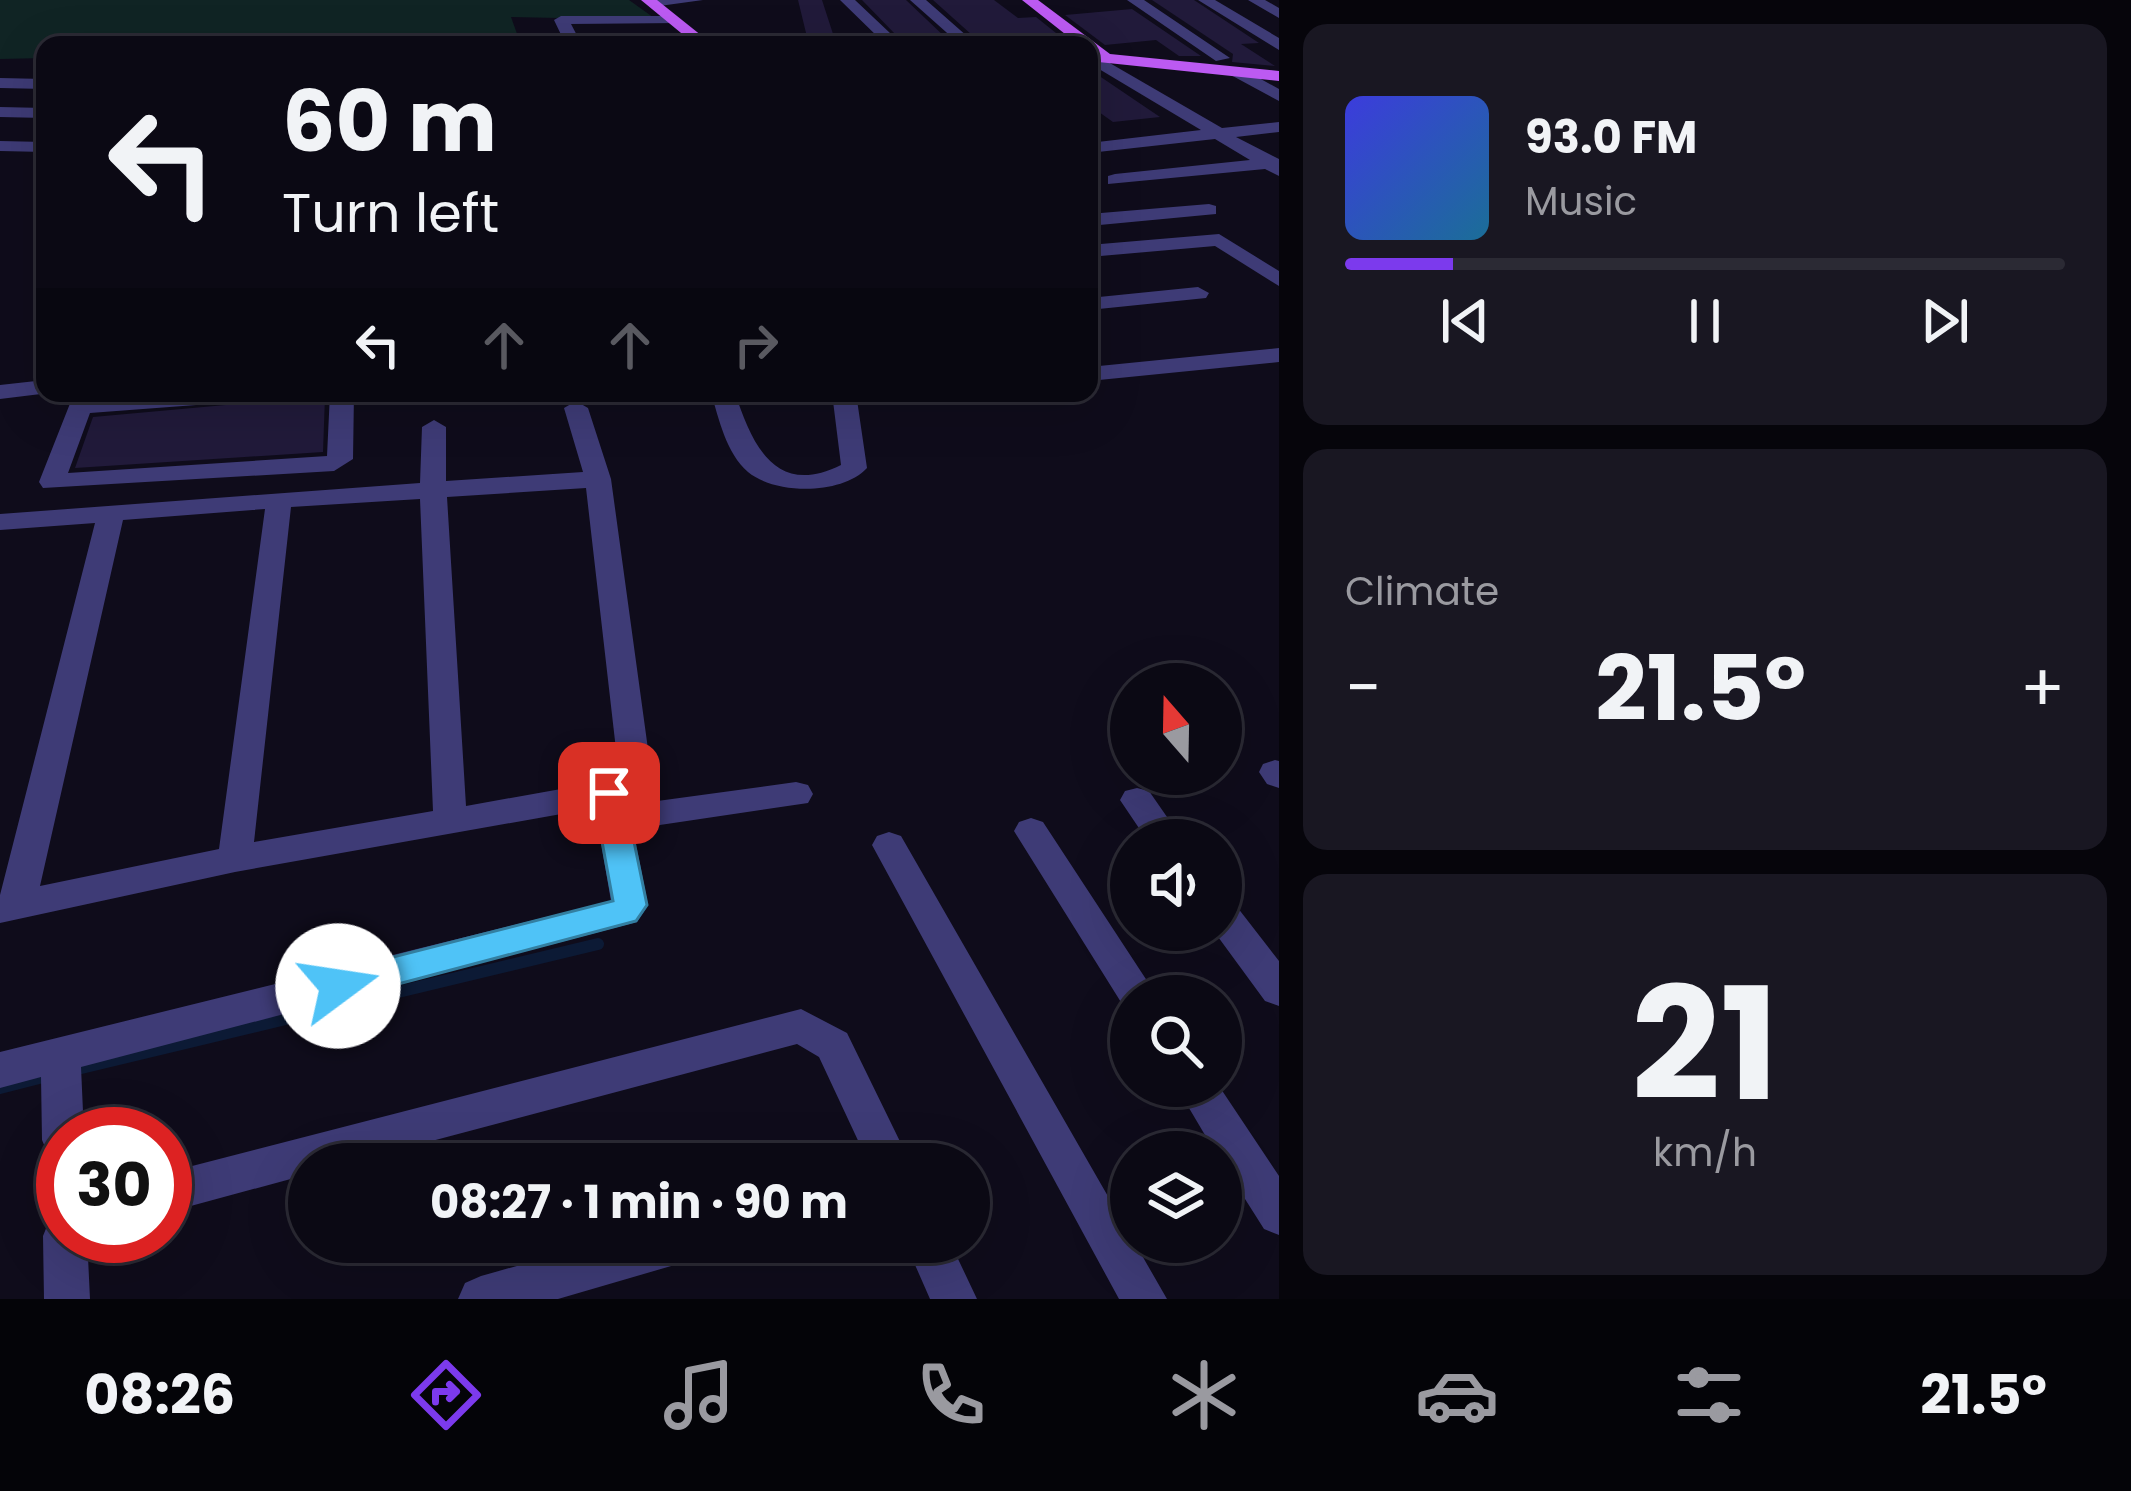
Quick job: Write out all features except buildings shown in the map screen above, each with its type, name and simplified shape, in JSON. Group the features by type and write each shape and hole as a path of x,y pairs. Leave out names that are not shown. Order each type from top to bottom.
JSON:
{"main road":[{"path":"1012,0 1060,36"},
{"path":"1029,0 1072,36"},
{"path":"650,1 700,36"},
{"path":"1098,55 1228,64 1279,76"}],"street":[{"path":"650,1 697,0"},
{"path":"847,0 880,36"},
{"path":"917,0 953,36"},
{"path":"1134,0 1279,96"},
{"path":"1205,0 1279,45"},
{"path":"1256,0 1279,14"},
{"path":"569,36 561,20 674,20"},
{"path":"1098,57 1275,166"},
{"path":"0,83 36,85"},
{"path":"0,112 36,113"},
{"path":"1098,147 1279,128"},
{"path":"0,146 36,147"},
{"path":"1115,179 1275,166"},
{"path":"1098,219 1209,210"},
{"path":"1098,250 1219,240 1279,280"},
{"path":"1098,303 1198,293"},
{"path":"1098,373 1279,355"},
{"path":"2,398 36,389"},
{"path":"131,402 78,407 52,482 334,463 340,459 342,402"},
{"path":"726,402 750,463 760,472 788,480 833,479 854,468 845,402"},
{"path":"0,1070 613,916 630,905 612,806 635,771 598,479 576,408"},
{"path":"434,427 450,821"},
{"path":"0,522 433,487 598,479"},
{"path":"235,859 279,500"},
{"path":"110,513 9,907 235,859 450,821 796,794"},
{"path":"1137,800 1151,819"},
{"path":"1031,831 1124,975"},
{"path":"889,845 1144,1299"},
{"path":"1242,941 1279,990"},
{"path":"355,1143 801,1026 833,1046 880,1143"},
{"path":"62,1056 63,1107"},
{"path":"1210,1107 1279,1214"},
{"path":"192,1186 288,1161"},
{"path":"66,1263 67,1299"},
{"path":"481,1299 605,1263"},
{"path":"936,1263 954,1299"}],"green space":[{"path":"0,0 629,0 657,20 511,17 518,36 36,36 36,58 0,59"}],"waterway":[{"path":"73,1070 598,944"},
{"path":"0,1088 51,1075"}],"route":[{"path":"338,986 624,911 630,905 609,793"}]}
